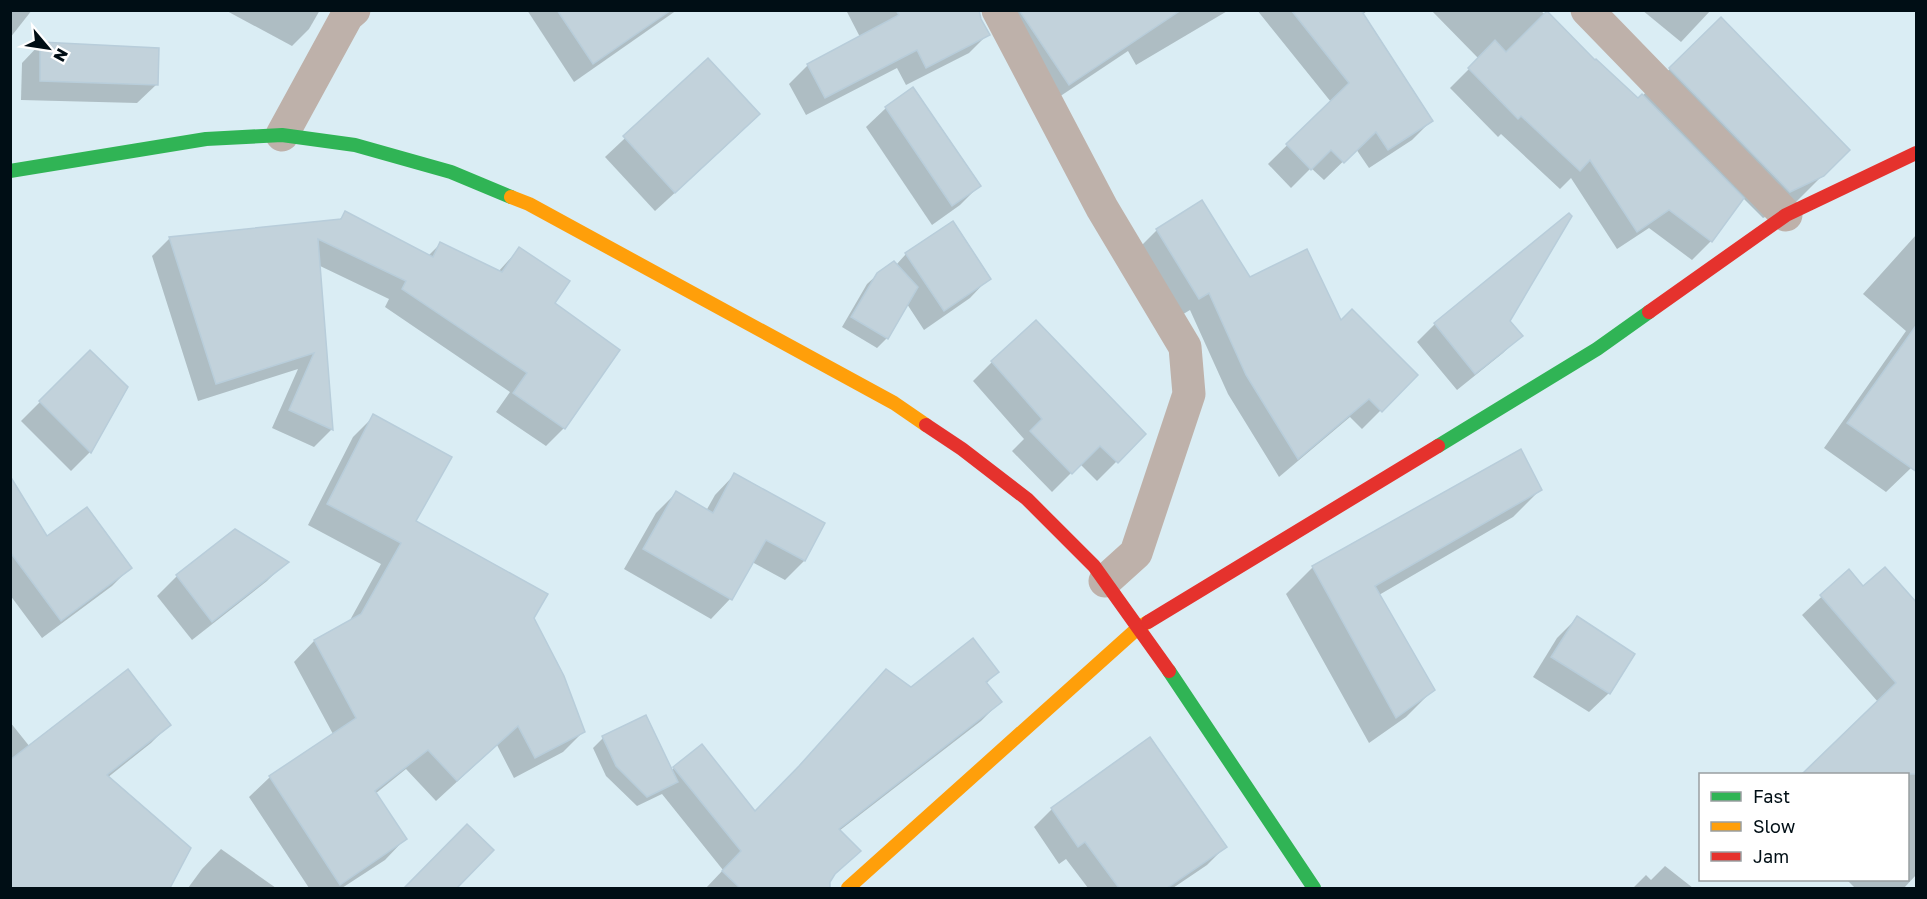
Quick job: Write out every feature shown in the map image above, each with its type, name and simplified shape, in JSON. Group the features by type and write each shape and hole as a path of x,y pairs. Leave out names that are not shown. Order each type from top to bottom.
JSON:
{"street":[{"path":"282,135 347,16 354,10"},
{"path":"998,10 1102,208 1185,346 1189,394 1136,553 1105,581"},
{"path":"1587,10 1786,215"},
{"path":"10,171 206,139 282,135 355,144 451,172 529,204 904,409 962,449 1027,499 1094,566 1139,627 1314,888"},
{"path":"848,888 1139,627 1597,350 1786,215 1917,153"}],"building":[{"path":"557,10 671,10 593,64"},
{"path":"896,10 979,10 990,35 926,68 917,50 825,98 807,64 899,15"},
{"path":"1019,10 1181,10 1069,85"},
{"path":"1291,10 1361,10 1433,121 1388,150 1376,132 1344,163 1331,150 1311,170 1286,144 1349,83"},
{"path":"1547,11 1595,60 1638,98 1642,94 1744,198 1712,242 1669,210 1637,232 1590,160 1580,171 1521,116 1518,119 1468,68 1495,40 1506,52"},
{"path":"1721,17 1850,150 1824,176 1790,192 1669,68"},
{"path":"40,42 159,48 158,85 40,81"},
{"path":"708,58 760,114 675,193 623,136"},
{"path":"913,87 981,186 952,206 885,107"},
{"path":"1202,200 1250,277 1307,249 1341,320 1352,309 1418,375 1382,412 1369,399 1298,459 1246,375 1209,293 1199,299 1156,229"},
{"path":"345,211 433,257 440,242 502,272 519,247 570,281 555,303 620,350 565,429 513,393 527,373 402,289 406,281 318,239 333,430 289,410 314,353 216,384 169,237 341,219"},
{"path":"1569,213 1572,216 1510,321 1523,336 1475,374 1434,323"},
{"path":"953,221 991,279 944,311 905,253"},
{"path":"894,261 918,287 888,339 851,317 877,273"},
{"path":"1036,320 1146,434 1118,463 1100,446 1072,474 1030,431 1042,419 991,361"},
{"path":"1917,324 1917,472 1847,423"},
{"path":"90,350 128,387 91,453 39,401"},
{"path":"373,414 452,457 416,521 548,594 534,618 564,676 585,732 535,758 518,726 457,781 428,750 375,791 407,839 340,885 269,776 356,718 314,640 361,614 401,543 327,504"},
{"path":"1521,449 1542,490 1375,586 1435,690 1396,718 1312,566"},
{"path":"734,473 825,523 805,561 766,540 732,600 643,549 676,491 713,513"},
{"path":"10,476 47,536 87,507 132,568 61,621 10,552"},
{"path":"235,529 289,562 212,622 176,575"},
{"path":"1885,567 1917,603 1917,774 1803,773 1896,683 1820,595 1849,569 1863,586"},
{"path":"1577,616 1635,654 1610,694 1551,657"},
{"path":"973,638 999,672 986,682 1002,702 839,829 861,851 835,874 830,882 830,888 740,888 722,871 741,851 673,767 702,744 755,811 799,766 886,669 911,687"},
{"path":"128,669 171,725 107,775 191,848 170,888 10,888 10,760"},
{"path":"646,715 678,782 647,797 616,766 602,736"},
{"path":"1150,737 1227,847 1167,888 1119,888 1085,842 1078,847 1051,808"},
{"path":"467,824 494,850 457,888 404,888"}],"traffic: fast":[{"path":"10,171 206,139 282,135 355,145 451,172 511,197"},
{"path":"1438,446 1597,349 1649,312"},
{"path":"1169,671 1314,888"}],"traffic: slow":[{"path":"511,197 529,204 894,403 926,425"},
{"path":"848,888 1139,627 1148,622"}],"traffic: jam":[{"path":"1649,312 1786,215 1916,153"},
{"path":"926,425 962,449 1027,499 1094,566 1169,671"},
{"path":"1148,622 1438,446"}]}
